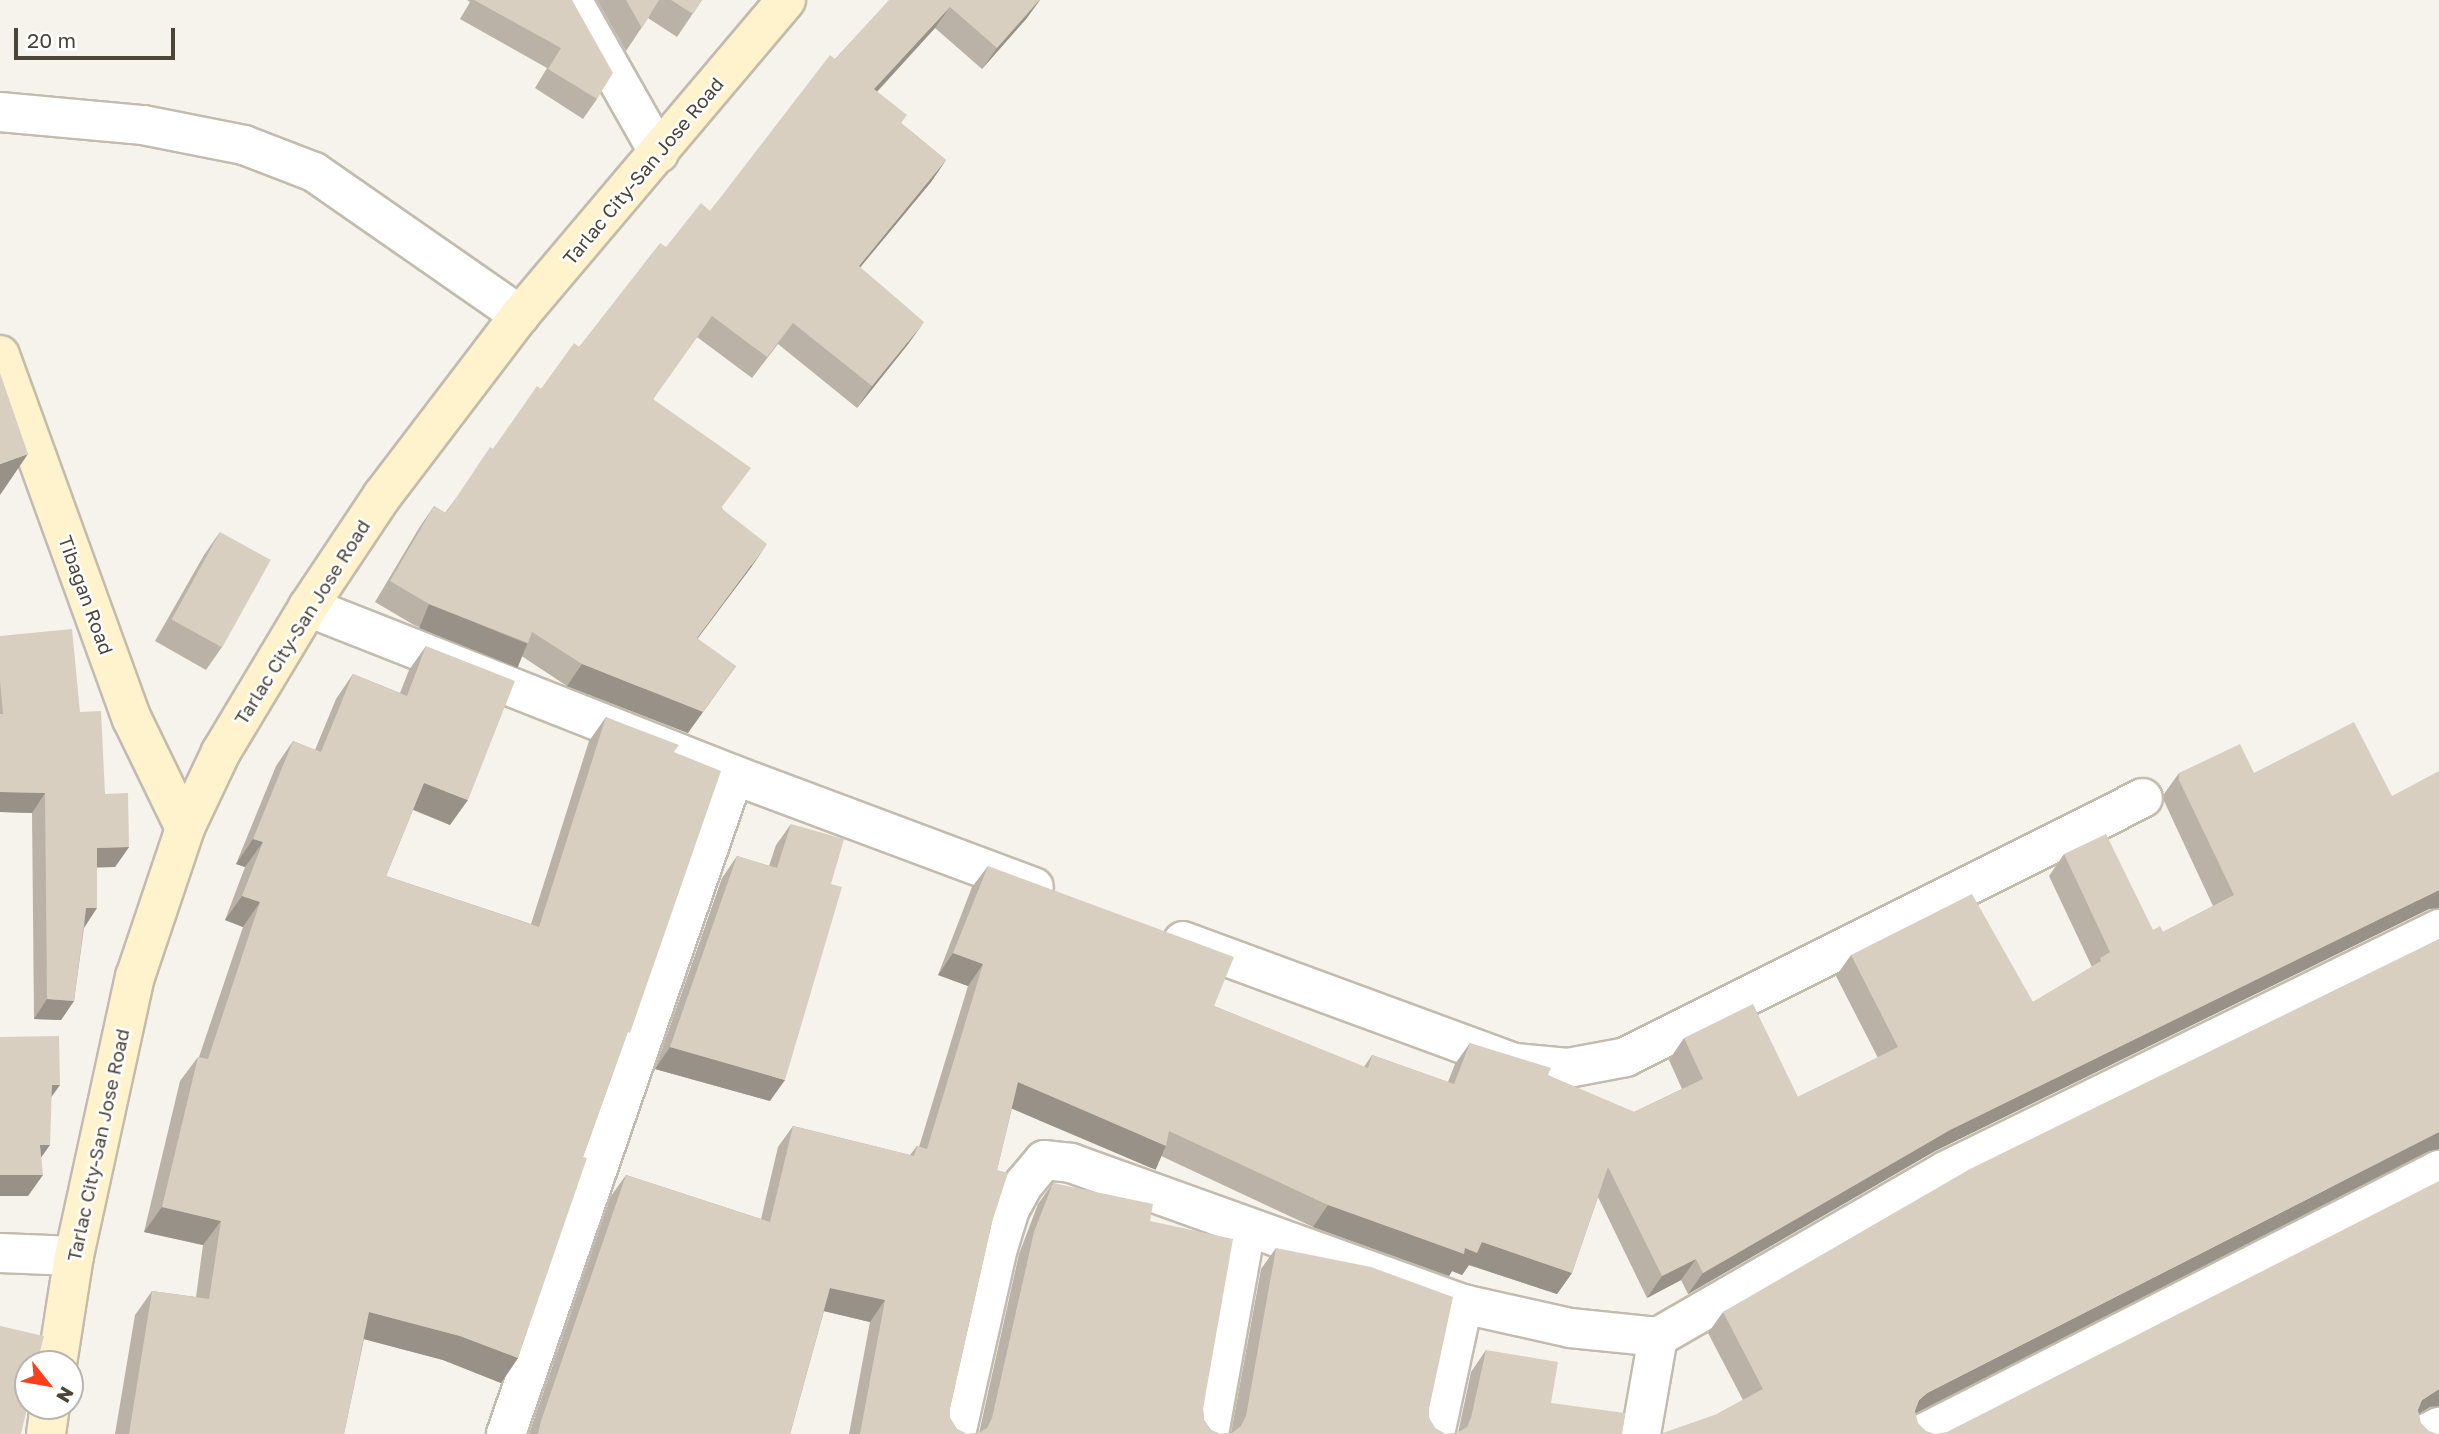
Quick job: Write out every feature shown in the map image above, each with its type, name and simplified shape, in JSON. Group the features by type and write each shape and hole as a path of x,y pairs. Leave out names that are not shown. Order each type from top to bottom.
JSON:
{"main road":[{"name":"Tarlac City-San Jose Road","path":"59,1350 74,1256 135,976 185,828 221,752 308,607 382,496 520,314 786,0"},
{"name":"Tibagan Road","path":"0,355 132,719 185,828"}],"street":[{"path":"572,0 659,153"},
{"path":"0,112 143,125 244,145 314,172 520,314"},
{"path":"308,607 734,775 1062,897"},
{"path":"506,1434 734,775"},
{"path":"1152,930 1515,1063 1568,1068 1626,1057 2143,799"},
{"path":"956,1434 998,1248 1010,1209 1024,1184 1044,1160 1071,1164 1463,1304 1570,1328 1658,1337 1945,1171 2439,929"},
{"path":"1922,1434 2439,1170"},
{"path":"1209,1434 1247,1228"},
{"path":"0,1253 74,1256"},
{"path":"1435,1434 1463,1304"},
{"path":"1641,1434 1658,1337"},
{"path":"2425,1434 2439,1427"}],"building":[{"path":"474,0 572,0 613,73 597,99 548,69 561,48"},
{"path":"626,0 659,0 642,28"},
{"path":"671,0 702,0 693,14"},
{"path":"889,0 1039,0 997,48 950,7 874,89 907,115 901,123 946,160 859,266 924,322 872,386 793,323 767,357 712,316 653,399 751,468 721,508 767,544 697,638 736,666 703,712 582,664 532,632 528,643 429,604 390,581 434,506 446,513 490,447 493,449 537,386 541,389 574,343 579,347 660,243 666,247 701,203 710,211 830,55 835,59"},
{"path":"0,373 28,454 0,464"},
{"path":"220,532 271,560 222,648 172,619"},
{"path":"72,629 80,712 101,711 105,794 128,793 129,847 97,848 97,908 86,908 74,1001 47,999 45,793 0,792 0,714 3,714 0,636"},
{"path":"426,646 515,681 468,800 424,783 386,876 539,927 606,717 679,745 674,752 721,771 630,1033 628,1032 583,1157 587,1158 518,1358 460,1336 369,1312 344,1434 129,1434 152,1291 209,1299 221,1221 162,1207 198,1057 208,1059 260,902 242,896 263,842 253,839 293,741 321,752 353,674 407,696"},
{"path":"2354,722 2392,796 2439,771 2439,890 1950,1130 1703,1273 1696,1259 1662,1276 1608,1167 1572,1273 1482,1242 1477,1253 1465,1248 1464,1254 1328,1205 1169,1131 1166,1146 1018,1082 997,1170 1008,1173 992,1222 950,1408 950,1418 957,1429 967,1434 860,1434 885,1300 830,1288 790,1434 538,1434 626,1175 770,1222 793,1126 914,1156 917,1146 927,1149 983,964 953,953 988,866 1234,957 1214,1006 1368,1068 1372,1055 1454,1084 1470,1043 1551,1068 1548,1075 1634,1112 1703,1079 1684,1038 1753,1004 1798,1097 1898,1047 1851,955 1972,894 2033,1002 2101,961 2100,958 2110,952 2064,854 2106,834 2153,930 2160,926 2163,932 2234,895 2179,780 2179,773 2240,744 2254,773"},
{"path":"791,824 844,839 831,884 842,887 785,1080 670,1047 737,856 777,868"},
{"path":"2439,939 2439,1132 1927,1393 1919,1400 1915,1411 1918,1423 1926,1431 1935,1434 1660,1434 1717,1414 1763,1389 1723,1312 1970,1169"},
{"path":"59,1036 60,1085 52,1085 50,1145 40,1145 43,1175 0,1175 0,1037"},
{"path":"2439,1181 2439,1389 2422,1400 2418,1410 2421,1423 2429,1431 2438,1434 1936,1434 1947,1432"},
{"path":"1053,1183 1153,1204 1150,1221 1233,1239 1203,1409 1204,1420 1211,1430 1220,1434 967,1434 978,1433 987,1428 992,1418 1034,1232"},
{"path":"1276,1248 1371,1267 1453,1297 1429,1409 1429,1418 1435,1428 1445,1434 1220,1434 1232,1433 1241,1426 1246,1416"},
{"path":"0,1326 44,1336 40,1350 14,1350 14,1420 24,1420 21,1434 0,1434"},
{"path":"1486,1350 1558,1362 1551,1403 1625,1413 1622,1434 1445,1434 1457,1433 1467,1427"}]}
